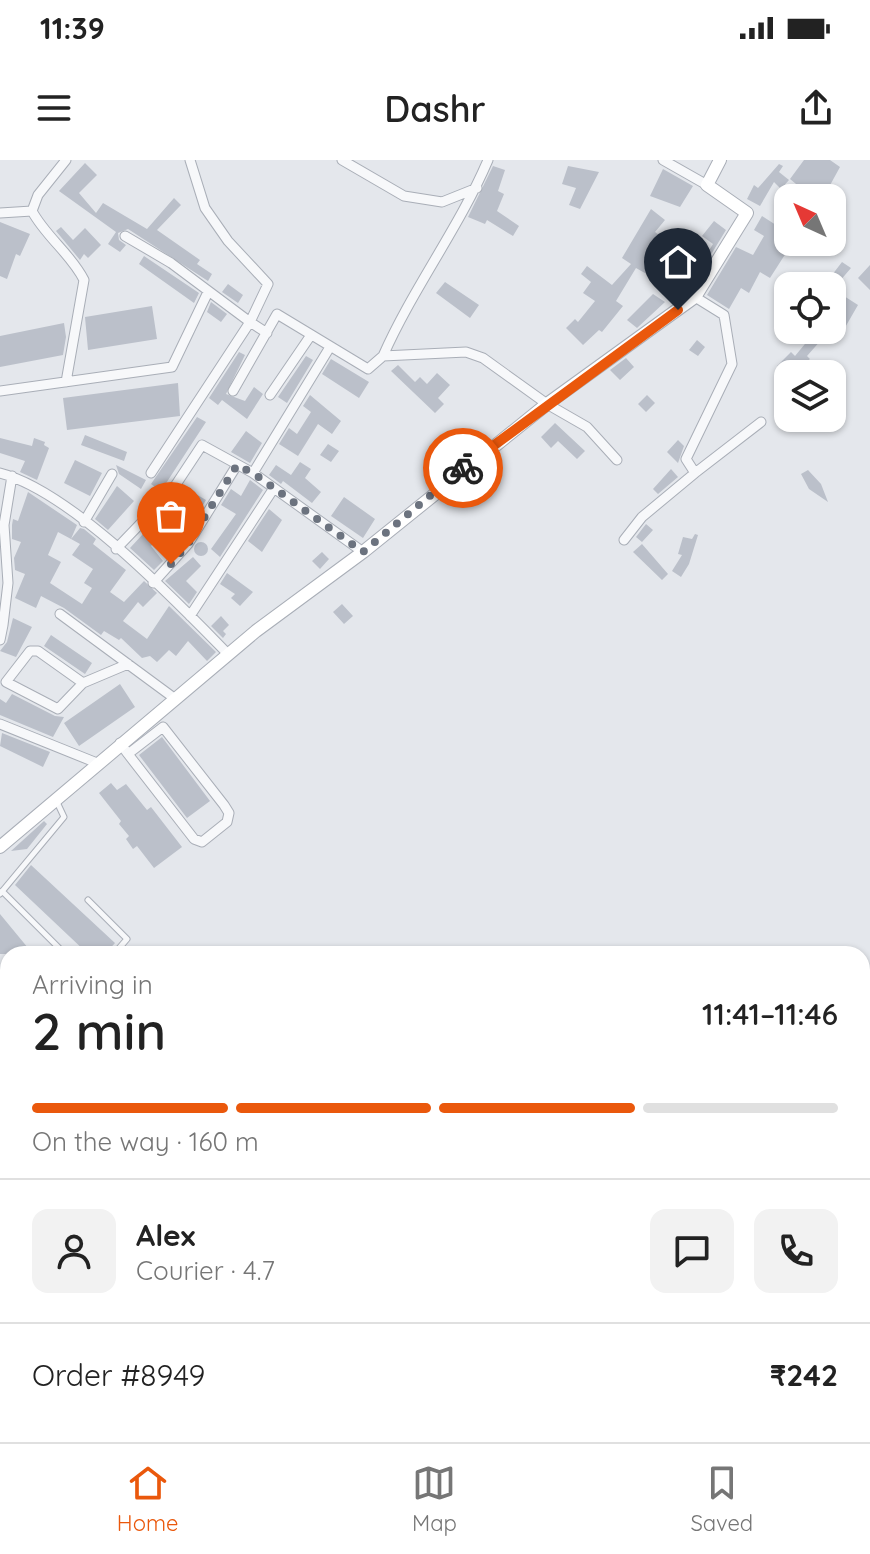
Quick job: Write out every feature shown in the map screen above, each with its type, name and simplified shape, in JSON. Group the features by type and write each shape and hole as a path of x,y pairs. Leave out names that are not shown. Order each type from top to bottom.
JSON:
{"street":[{"path":"66,160 38,195 32,211 43,232 77,266 84,280 66,382"},
{"path":"151,473 250,322 268,284 228,241 205,208 190,160"},
{"path":"342,160 404,196 442,202 477,188"},
{"path":"233,391 277,314 368,369 383,356 399,319 477,188 488,160"},
{"path":"124,749 174,698 228,654 363,552 547,404 695,297 747,213 663,160"},
{"path":"707,185 720,160"},
{"path":"0,213 32,211"},
{"path":"125,236 171,263 267,333"},
{"path":"0,391 172,367 208,292"},
{"path":"695,297 724,315 732,364 686,459 695,473"},
{"path":"270,395 311,335"},
{"path":"253,473 330,347"},
{"path":"383,356 466,352 483,358 547,404 587,427 617,460"},
{"path":"624,540 642,517 761,422"},
{"path":"116,549 171,492 202,445 253,473 363,552"},
{"path":"153,583 188,544 237,465"},
{"path":"0,473 51,494 116,549 228,654"},
{"path":"84,522 112,474"},
{"path":"0,640 8,583 4,525 12,476"},
{"path":"190,616 274,488"},
{"path":"60,614 174,698"},
{"path":"83,683 38,651 30,651 6,682 58,709 83,683 128,664"},
{"path":"0,724 97,763"},
{"path":"0,847 97,763 163,727 224,805 229,813 227,822 202,842 194,839 124,749"}],"lane":[{"path":"55,799 64,817 1,892 57,946"},
{"path":"88,900 127,939 121,946"}],"building":[{"path":"804,160 830,160 840,167 831,184 796,184 790,179"},
{"path":"85,163 97,175 79,193 96,213 103,203 147,229 174,198 181,205 157,230 200,260 197,264 212,274 208,281 128,229 118,233 119,240 126,245 120,252 108,244 116,232 59,191"},
{"path":"779,164 783,166 779,172 789,180 785,184 774,182 760,206 747,199 754,185 758,188"},
{"path":"493,166 505,170 498,191 504,194 497,211 519,226 513,236 487,220 485,224 468,217"},
{"path":"568,166 599,172 580,209 569,205 576,188 562,184"},
{"path":"663,169 693,186 680,207 650,196"},
{"path":"651,209 665,220 655,232 696,262 699,257 703,260 713,244 702,236 714,221 726,230 696,279 675,264 659,281 636,268 616,301 623,306 602,332 599,330 583,345 566,328 575,319 578,322 595,301 583,293 591,282 581,274 587,266 612,285 631,264 622,258"},
{"path":"762,216 774,224 774,256 784,256 770,278 760,272 749,293 741,288 729,309 707,295 736,247 753,255 764,236 754,230"},
{"path":"0,222 30,234 20,256 16,254 7,279 0,276"},
{"path":"61,227 73,240 85,228 101,245 88,258 84,254 80,260 56,231"},
{"path":"144,256 199,293 194,303 139,264"},
{"path":"842,262 851,268 846,274 834,272"},
{"path":"870,265 870,290 858,278"},
{"path":"445,282 479,305 470,318 436,293"},
{"path":"228,284 243,295 238,303 222,292"},
{"path":"653,294 665,302 637,328 627,320"},
{"path":"846,297 858,305 846,326"},
{"path":"211,302 227,314 221,322 207,312"},
{"path":"152,306 157,339 88,350 85,317"},
{"path":"64,323 66,337 63,355 0,367 0,336"},
{"path":"697,340 705,347 698,356 689,350"},
{"path":"805,344 818,344 807,356 809,360 783,360 791,352 795,356"},
{"path":"239,352 245,355 226,394 245,401 254,387 263,394 247,419 222,400 218,405 209,398"},
{"path":"306,356 313,360 287,403 278,397"},
{"path":"626,358 634,367 620,380 610,370"},
{"path":"331,359 369,382 359,398 322,374"},
{"path":"398,365 415,382 420,377 427,384 437,373 450,385 438,398 444,404 435,413 391,371"},
{"path":"178,383 180,416 67,430 63,398"},
{"path":"310,395 341,421 332,434 318,424 298,456 279,444 289,428 297,434 311,412 303,406"},
{"path":"647,395 655,403 646,412 638,404"},
{"path":"197,417 206,422 161,491 151,484"},
{"path":"555,423 585,451 577,459 558,441 551,448 541,437"},
{"path":"246,431 262,443 250,463 231,452"},
{"path":"85,435 127,452 124,461 81,445"},
{"path":"0,438 32,446 34,438 45,442 44,445 49,448 37,480 20,472 25,461 0,453"},
{"path":"678,440 684,446 678,463 667,452"},
{"path":"328,444 339,451 331,462 320,455"},
{"path":"75,460 102,473 90,496 64,483"},
{"path":"300,462 311,469 305,478 321,492 312,503 283,481 281,484 269,475 276,465 291,475"},
{"path":"116,465 146,480 141,489 119,474"},
{"path":"671,469 678,477 658,494 653,489"},
{"path":"808,470 821,484 828,502 809,489 801,474"},
{"path":"250,480 263,490 220,557 211,549 236,514 221,505 231,489 241,496"},
{"path":"117,486 134,501 108,530 95,519"},
{"path":"184,487 206,500 186,534 174,526 180,516 168,508"},
{"path":"28,492 77,525 71,539 80,528 84,529 96,539 93,544 126,570 110,592 124,602 144,581 157,593 143,607 138,602 123,621 147,639 169,606 216,652 207,661 188,641 176,656 169,650 157,662 150,656 142,658 121,638 119,640 104,631 101,635 64,608 41,596 36,608 15,598 25,574 15,570 14,558 21,542 12,539 12,525 13,519 18,521","holes":["58,532 80,544 72,555 93,569 84,583 92,588 82,604 50,583 61,562 48,555"]},
{"path":"344,497 375,519 363,538 331,516"},
{"path":"269,509 282,520 262,552 248,541"},
{"path":"155,521 165,530 151,546 163,561 154,570 130,548"},
{"path":"646,524 653,530 642,542 636,537"},
{"path":"695,534 698,535 689,564 681,577 672,571 682,555 678,554 683,537 692,539"},
{"path":"201,542 208,549 201,556 194,549"},
{"path":"642,544 668,574 662,580 633,552"},
{"path":"322,552 329,559 320,569 312,561"},
{"path":"193,557 201,566 186,581 197,592 189,604 165,581"},
{"path":"227,573 253,592 240,606 231,598 235,594 220,584"},
{"path":"342,604 353,616 344,624 333,612"},
{"path":"221,616 229,625 223,631 226,634 223,638 211,626"},
{"path":"13,618 32,627 16,657 0,651 7,642"},
{"path":"51,635 92,663 85,674 44,646"},
{"path":"120,684 135,707 79,746 64,723"},
{"path":"12,694 55,716 64,717 53,737 0,715 0,699 6,703"},
{"path":"2,733 50,752 43,767 0,746"},
{"path":"162,737 210,801 187,818 139,755"},
{"path":"111,783 117,790 126,784 147,810 151,807 182,847 154,868 137,846 133,849 126,839 129,836 119,824 121,821 99,793"},
{"path":"44,821 47,824 27,849 11,851"},
{"path":"31,865 115,943 112,946 80,946 15,885"},
{"path":"0,914 26,946 0,946"}],"way so far":[{"path":"171,564 188,544 237,465 253,473 363,552 463,468"}],"route":[{"path":"463,468 678,310"}]}
